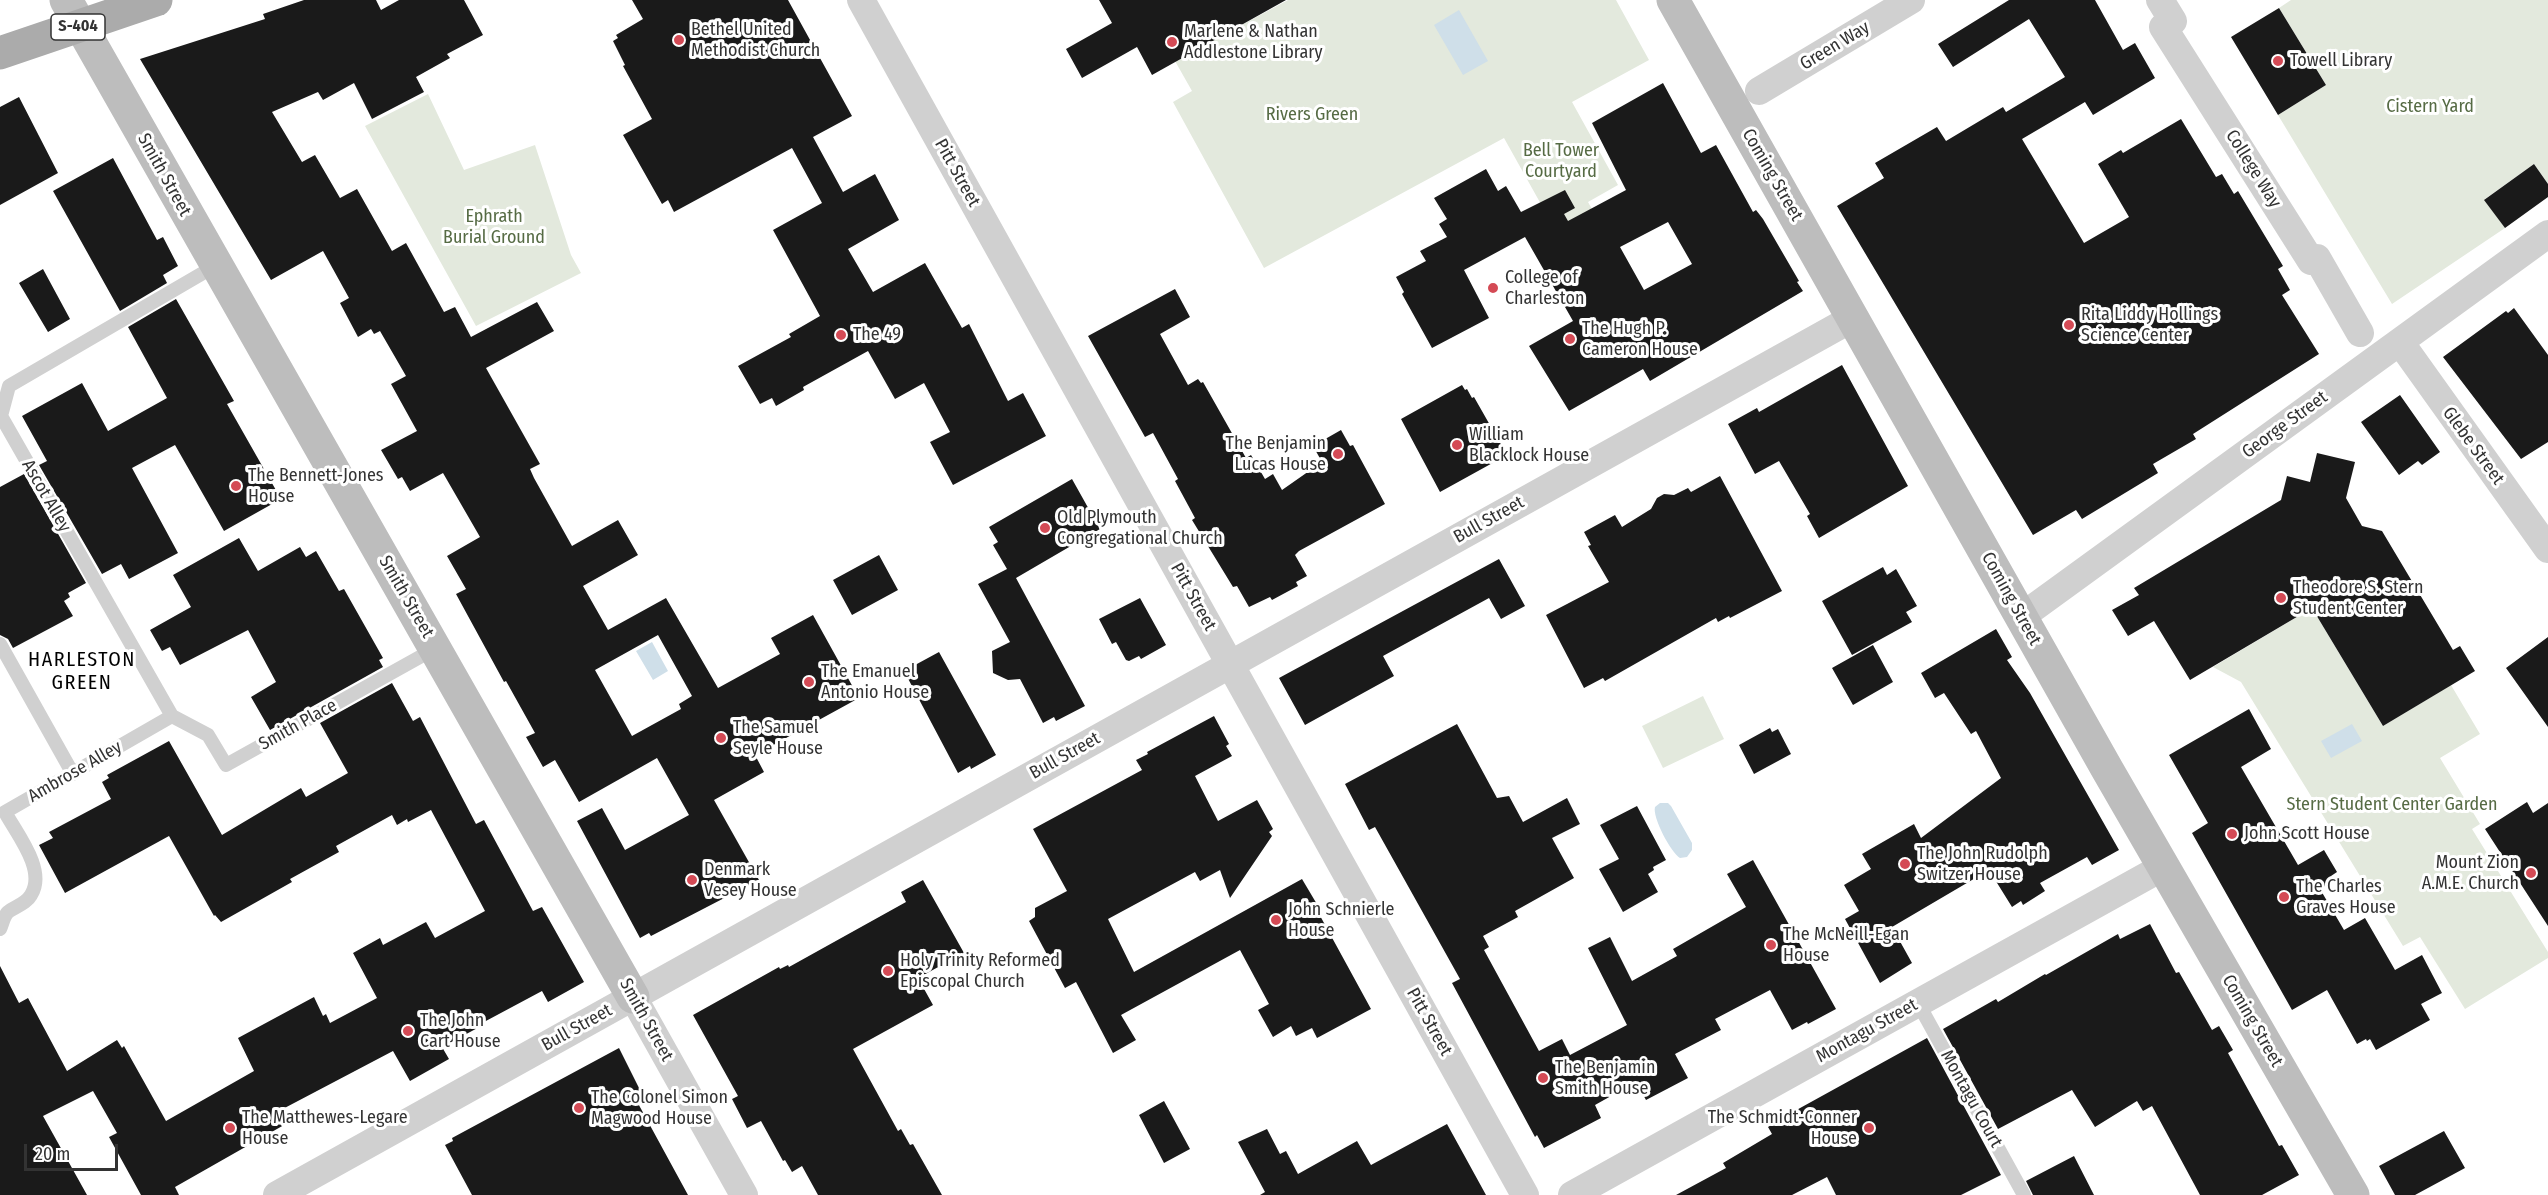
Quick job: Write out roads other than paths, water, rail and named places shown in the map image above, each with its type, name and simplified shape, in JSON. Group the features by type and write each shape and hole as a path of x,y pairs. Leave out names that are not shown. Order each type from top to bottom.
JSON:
{"main road":[{"name":"S-404","path":"0,53 73,13 156,0"}],"street":[{"name":"Pitt Street","path":"861,0 1525,1195"},
{"name":"Coming Street","path":"1673,0 2163,867 2353,1195"},
{"name":"Green Way","path":"1759,91 1911,0"},
{"name":"College Way","path":"2160,0 2173,21 2163,27 2311,261 2317,258 2360,333"},
{"name":"Smith Street","path":"73,13 215,266 436,648 744,1195"},
{"name":"George Street","path":"2021,616 2548,234"},
{"name":"Bull Street","path":"277,1195 1853,318"},
{"name":"Glebe Street","path":"2400,342 2548,549"},
{"name":"Montagu Street","path":"1572,1195 2163,867"}],"lane":[{"name":"Ascot Alley","path":"172,716 0,417 9,386 215,266"},
{"path":"0,644 74,774"},
{"name":"Smith Place","path":"172,716 208,735 226,765 436,648"},
{"name":"Ambrose Alley","path":"0,928 8,912 26,902 32,895 36,877 33,864 4,812 172,716"},
{"name":"Montagu Court","path":"1918,1003 2024,1195"}],"place":[{"name":"Bethel United Methodist Church","path":"679,40"},
{"name":"Marlene & Nathan Addlestone Library","path":"1172,42"},
{"name":"Towell Library","path":"2278,61"},
{"name":"College of Charleston","path":"1493,288"},
{"name":"Rita Liddy Hollings Science Center","path":"2069,325"},
{"name":"The 49","path":"841,335"},
{"name":"The Hugh P. Cameron House","path":"1570,339"},
{"name":"William Blacklock House","path":"1457,445"},
{"name":"The Benjamin Lucas House","path":"1338,454"},
{"name":"The Bennett-Jones House","path":"236,486"},
{"name":"Old Plymouth Congregational Church","path":"1045,528"},
{"name":"Theodore S. Stern Student Center","path":"2281,598"},
{"name":"The Emanuel Antonio House","path":"809,682"},
{"name":"The Samuel Seyle House","path":"721,738"},
{"name":"John Scott House","path":"2232,834"},
{"name":"The John Rudolph Switzer House","path":"1905,864"},
{"name":"Mount Zion A.M.E. Church","path":"2531,873"},
{"name":"Denmark Vesey House","path":"692,880"},
{"name":"The Charles Graves House","path":"2284,897"},
{"name":"John Schnierle House","path":"1276,920"},
{"name":"The McNeill-Egan House","path":"1771,945"},
{"name":"Holy Trinity Reformed Episcopal Church","path":"888,971"},
{"name":"The John Cart House","path":"408,1031"},
{"name":"The Benjamin Smith House","path":"1543,1078"},
{"name":"The Colonel Simon Magwood House","path":"579,1108"},
{"name":"The Matthewes-Legare House","path":"230,1128"},
{"name":"The Schmidt-Conner House","path":"1869,1128"}],"district":[{"name":"HARLESTON GREEN","path":"82,672"}],"park label":[{"name":"Cistern Yard","path":"2430,107"},
{"name":"Rivers Green","path":"1312,115"},
{"name":"Bell Tower Courtyard","path":"1561,161"},
{"name":"Ephrath Burial Ground","path":"494,227"},
{"name":"Stern Student Center Garden","path":"2392,805"}]}
